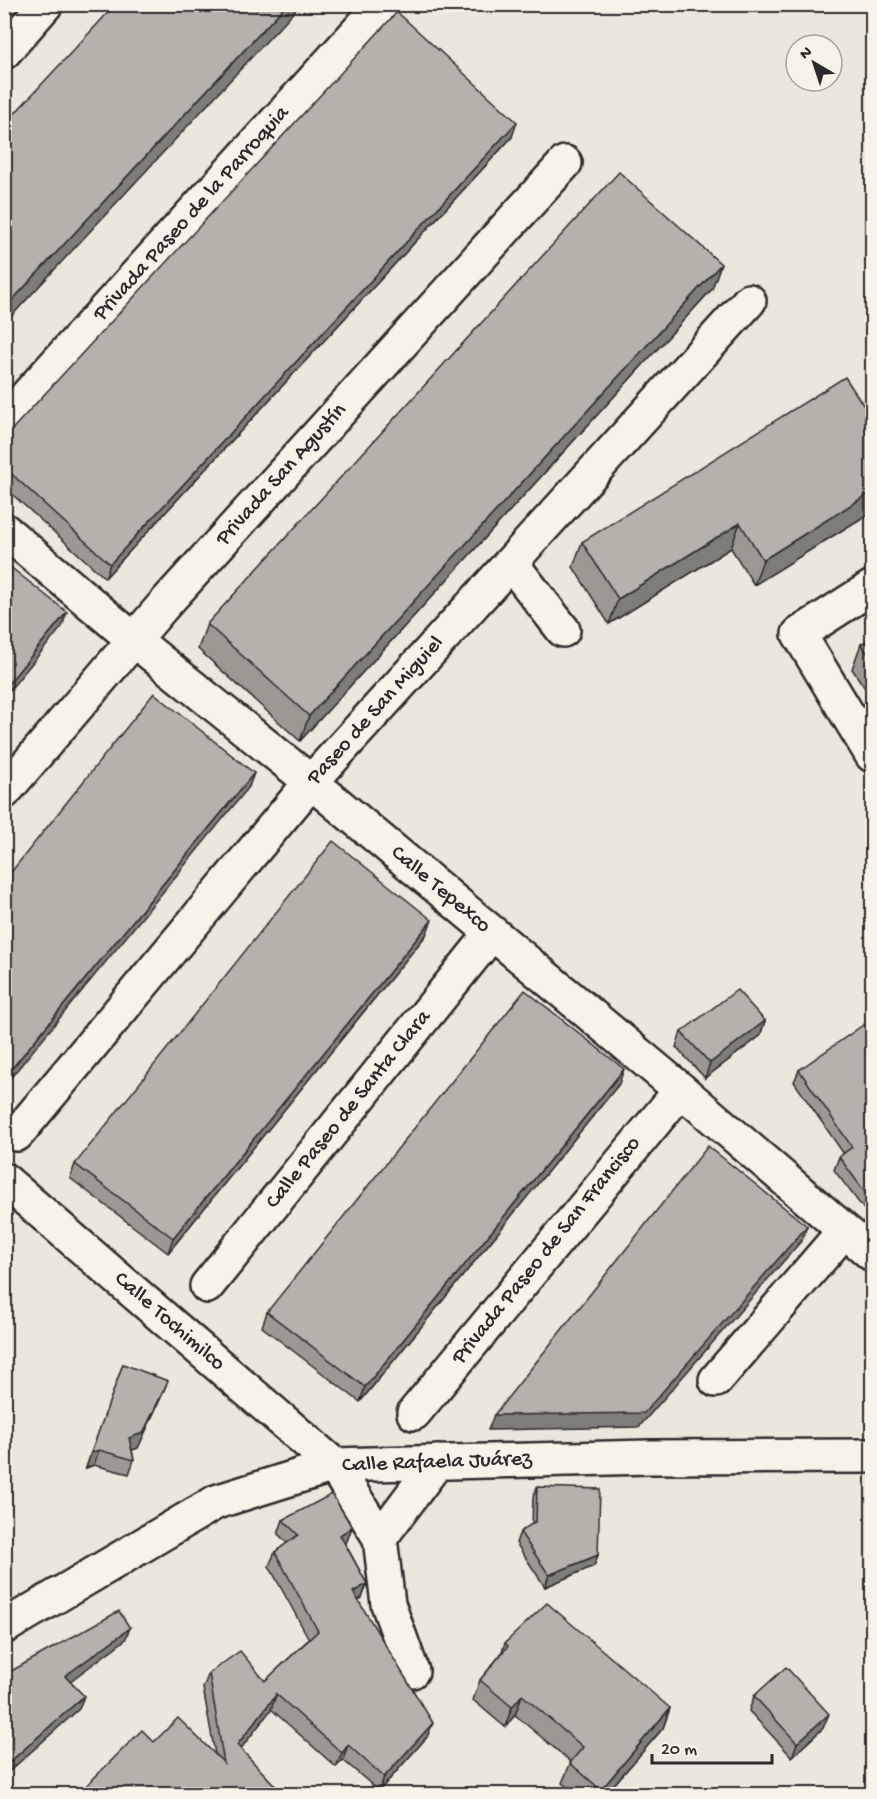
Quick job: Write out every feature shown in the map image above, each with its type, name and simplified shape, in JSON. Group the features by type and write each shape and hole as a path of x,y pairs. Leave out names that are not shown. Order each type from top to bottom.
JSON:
{"street":[{"path":"4,52 46,4"},
{"name":"Privada Paseo de la Parroquia","path":"4,421 380,7"},
{"name":"Privada San Agustín","path":"4,792 134,640 565,163"},
{"name":"Paseo de San Miguiel","path":"17,1134 311,782 749,301"},
{"name":"Calle Tepexco","path":"4,530 134,640 311,782 681,1090 873,1254"},
{"path":"511,563 563,630"},
{"path":"873,587 799,634 873,755"},
{"name":"Calle Paseo de Santa Clara","path":"207,1286 492,933"},
{"name":"Privada Paseo de San Francisco","path":"414,1413 681,1090"},
{"name":"Calle Tochimilco","path":"4,1180 334,1465 380,1538"},
{"path":"716,1380 844,1231"},
{"name":"Calle Rafaela Juárez","path":"4,1627 216,1502 334,1465 649,1457 873,1456"},
{"path":"412,1671 388,1604 380,1538 437,1462"}],"building":[{"path":"116,4 287,4 4,309 4,125"},
{"path":"397,12 517,122 110,564 4,467 4,438"},
{"path":"619,172 721,264 309,716 207,624"},
{"path":"845,377 873,420 873,491 763,560 740,523 618,599 582,542"},
{"path":"4,562 67,612 4,689"},
{"path":"873,637 873,661 861,644"},
{"path":"154,693 254,773 4,1078 4,881"},
{"path":"333,841 432,920 173,1238 75,1164"},
{"path":"525,990 624,1069 365,1387 267,1312"},
{"path":"737,990 765,1021 710,1063 681,1032"},
{"path":"866,1023 873,1032 873,1197 870,1199 839,1157 852,1147 799,1070"},
{"path":"708,1146 807,1226 644,1413 494,1415"},
{"path":"123,1364 168,1381 143,1433 129,1438 134,1460 99,1450 91,1453"},
{"path":"537,1487 600,1489 598,1555 549,1575 520,1532 536,1521"},
{"path":"332,1494 352,1527 340,1535 367,1584 353,1592 433,1723 384,1777 348,1745 342,1753 275,1693 276,1695 237,1745 283,1794 78,1794 142,1730 154,1742 178,1718 224,1763 209,1673 240,1651 265,1681 318,1631 275,1552 298,1535 283,1520"},
{"path":"547,1603 670,1708 601,1790 570,1763 583,1747 522,1695 512,1707 480,1680 508,1646 505,1643"},
{"path":"119,1611 130,1628 65,1676 84,1696 4,1767 4,1675"},
{"path":"786,1667 829,1714 797,1743 754,1696"}]}
